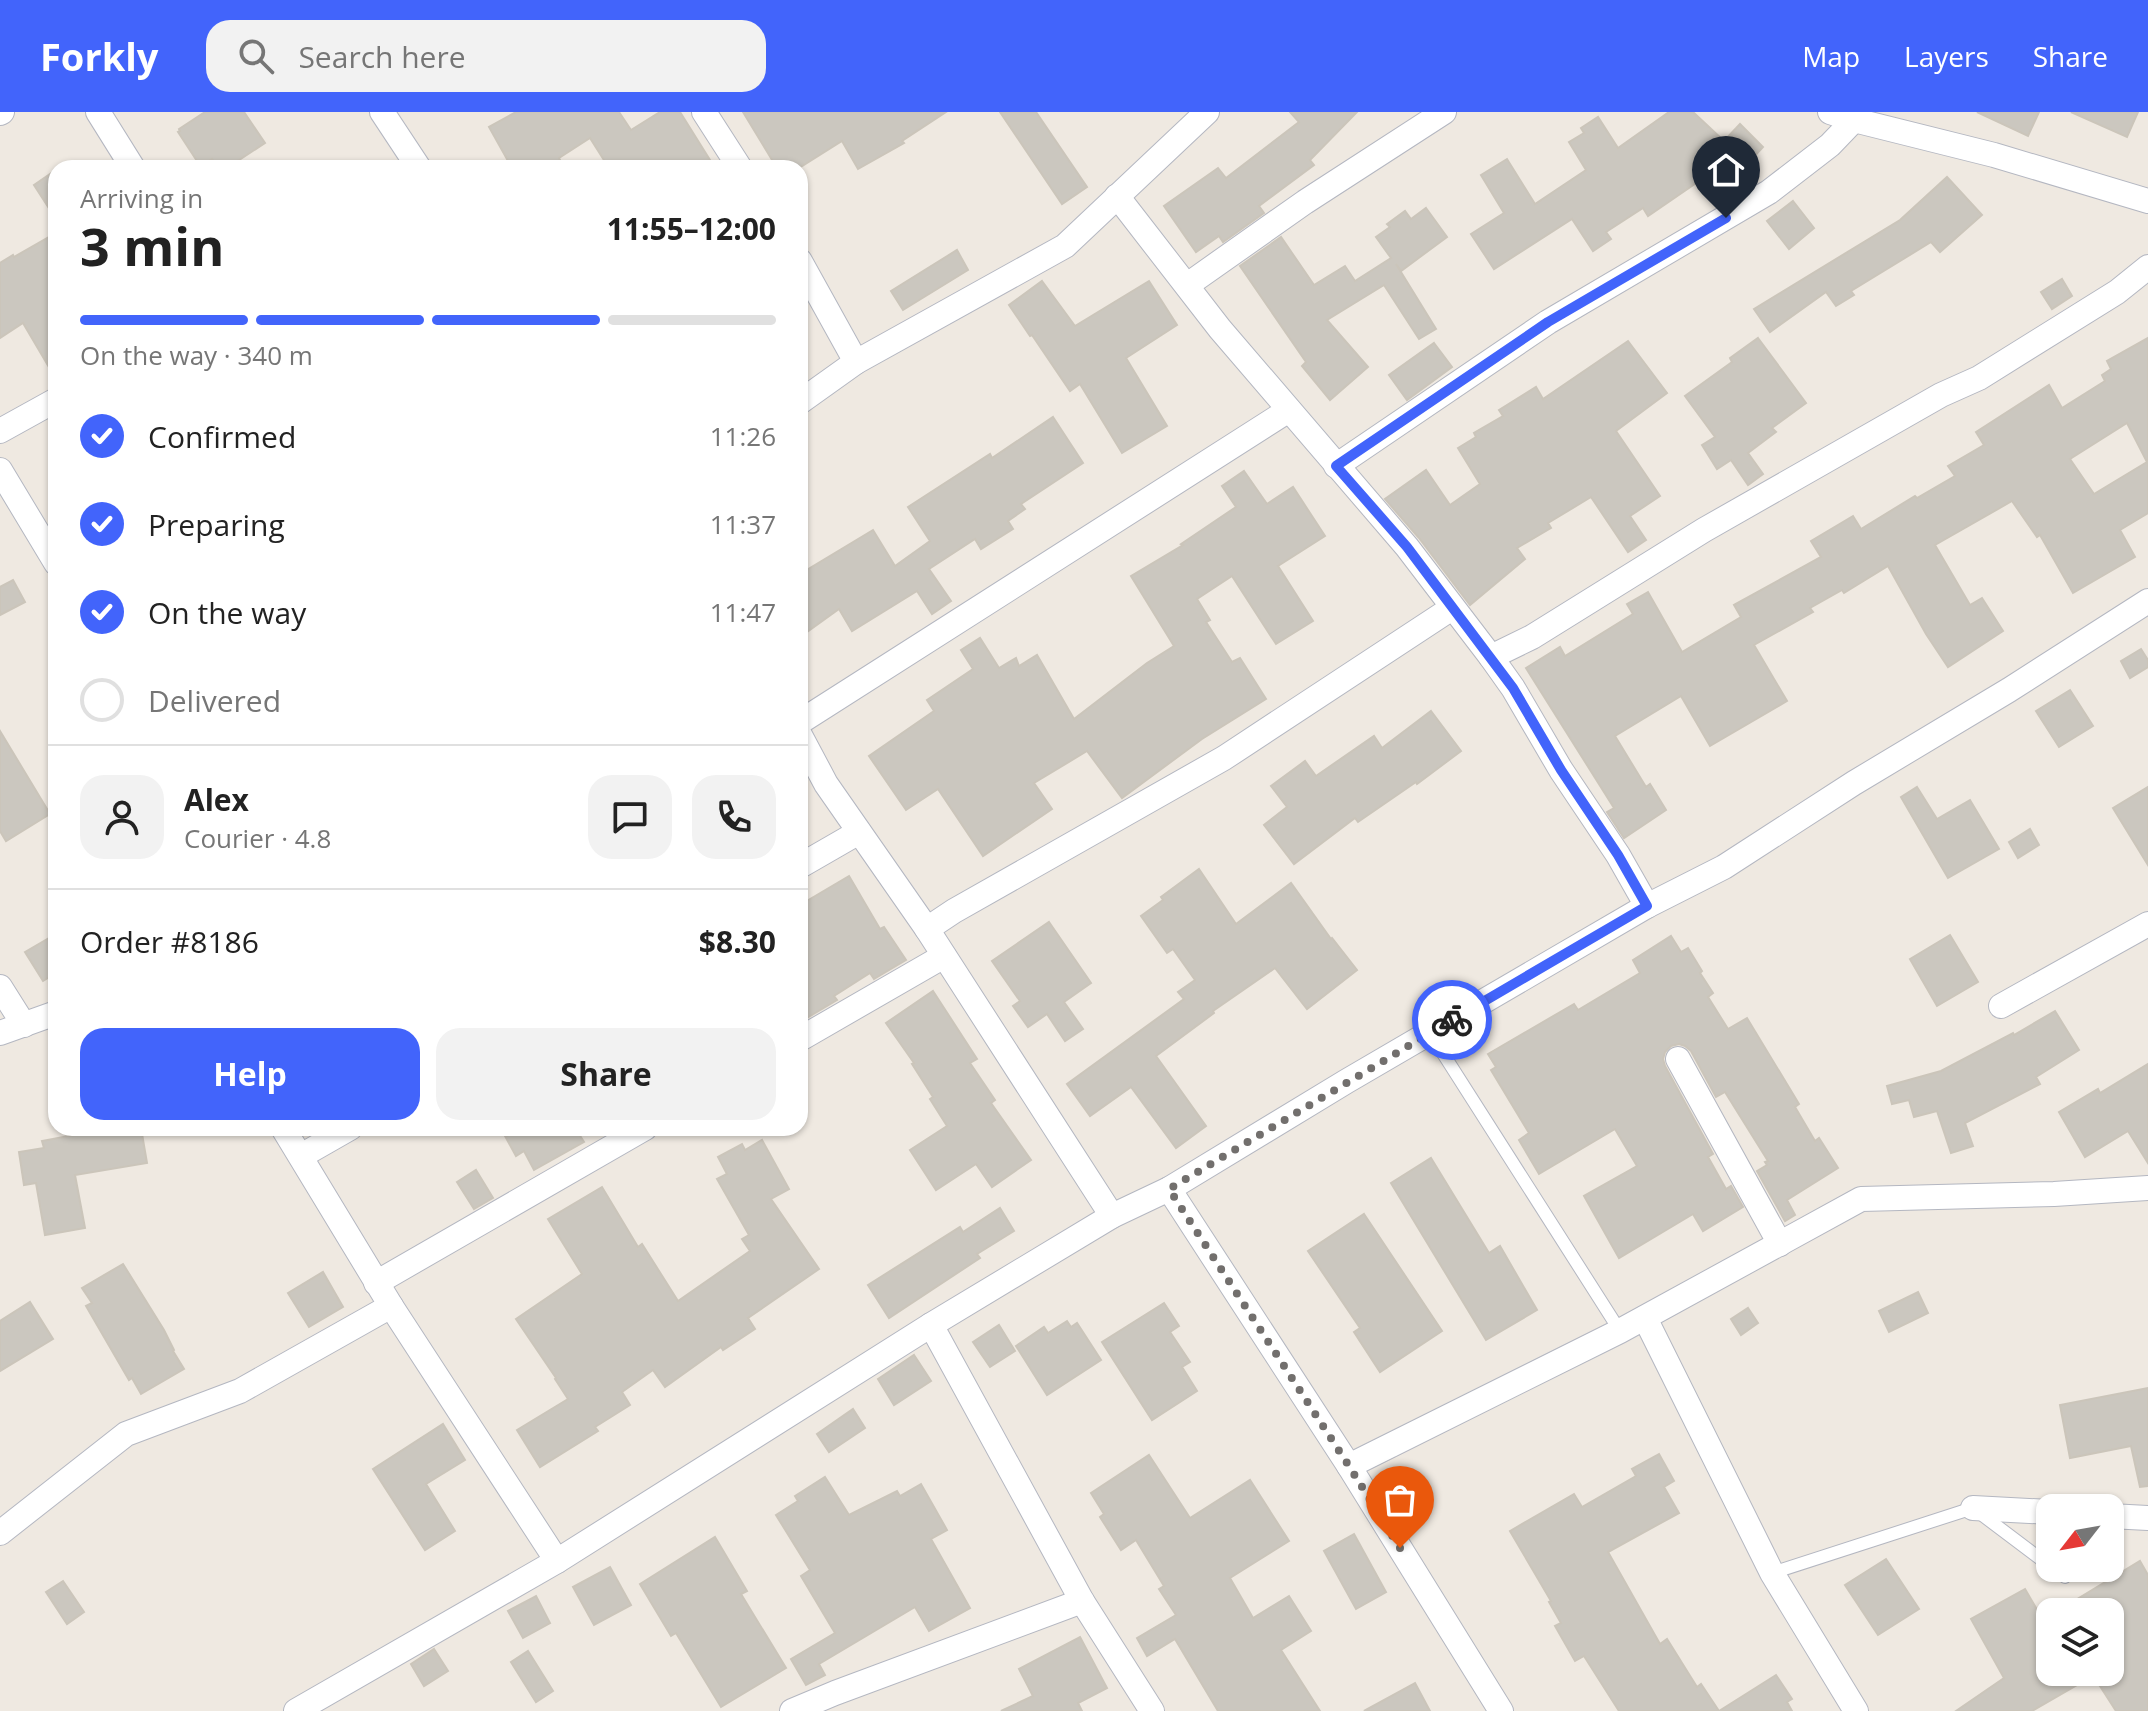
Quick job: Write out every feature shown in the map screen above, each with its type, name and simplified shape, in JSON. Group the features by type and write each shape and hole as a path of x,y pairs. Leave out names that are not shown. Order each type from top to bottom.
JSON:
{"street":[{"path":"98,112 128,160"},
{"path":"382,112 414,160"},
{"path":"704,112 735,160"},
{"path":"808,396 856,362 1065,246 1207,112"},
{"path":"1193,281 1305,202 1444,112"},
{"path":"1830,112 1994,155 2148,201"},
{"path":"1336,466 1548,322 1769,192 1830,145 1854,120"},
{"path":"1117,196 1220,329 1407,547 1491,657 1618,855 1647,906"},
{"path":"1491,657 1532,637 1704,530 1941,395 1979,378 2117,292 2148,267"},
{"path":"808,275 856,362"},
{"path":"0,431 48,404"},
{"path":"808,717 1289,410"},
{"path":"0,470 48,550"},
{"path":"296,1711 557,1561 931,1325 1112,1216 1169,1189 1647,906 1724,867 2148,601"},
{"path":"927,929 1224,758 1452,608"},
{"path":"808,750 826,784 927,929 1112,1216"},
{"path":"808,861 859,832"},
{"path":"2001,1006 2148,924"},
{"path":"808,1034 944,956"},
{"path":"0,987 24,1025"},
{"path":"0,1033 48,1016"},
{"path":"1678,1059 1780,1244"},
{"path":"288,1136 376,1283 557,1561"},
{"path":"301,1156 336,1136"},
{"path":"376,1283 631,1136"},
{"path":"1349,1466 1645,1318 1861,1199 2148,1188"},
{"path":"1169,1189 1349,1466 1501,1711"},
{"path":"0,1533 126,1434 240,1391 391,1306"},
{"path":"1645,1318 1772,1573 1856,1711"},
{"path":"931,1325 1082,1601 1152,1711"},
{"path":"1973,1508 2036,1511"},
{"path":"2124,1517 2148,1518"},
{"path":"792,1711 1082,1601"}],"lane":[{"path":"1430,1033 1620,1331"},
{"path":"1772,1573 1973,1508 2036,1556"}],"building":[{"path":"205,112 244,112 265,143 239,160 196,160 179,129"},
{"path":"516,112 619,112 631,130 660,112 680,112 710,160 604,160 590,138 560,160 508,160 489,127"},
{"path":"743,112 946,112 902,141 904,143 858,169 842,141 808,162 772,160"},
{"path":"1000,112 1036,112 1087,187 1062,204"},
{"path":"1290,112 1357,112 1310,160 1314,165 1259,206 1264,213 1223,242 1219,236 1196,252 1164,206 1218,168 1226,178 1299,122"},
{"path":"1669,112 1693,112 1724,141 1740,124 1763,147 1721,192 1705,177 1648,216 1643,208 1606,232 1611,239 1593,251 1572,219 1494,269 1471,234 1504,213 1481,175 1507,159 1535,204 1586,170 1569,142 1584,133 1581,128 1598,117 1618,148"},
{"path":"1977,112 2039,112 2028,136"},
{"path":"2071,112 2138,112 2127,137"},
{"path":"48,175 48,207 34,185"},
{"path":"1947,177 1982,215 1940,252 1931,242 1851,291 1854,295 1836,306 1826,292 1770,332 1754,309 1900,220"},
{"path":"1793,201 1814,228 1789,249 1767,221"},
{"path":"1426,208 1447,237 1401,271 1396,264 1436,329 1419,339 1384,285 1327,320 1368,367 1330,400 1302,366 1306,362 1240,266 1281,237 1314,285 1345,266 1355,281 1391,258 1376,237 1390,227 1387,224 1405,211 1411,219"},
{"path":"48,238 48,365 23,323 0,338 0,263"},
{"path":"957,250 968,270 903,310 891,291"},
{"path":"2062,279 2072,296 2052,309 2041,292"},
{"path":"1042,281 1075,326 1149,281 1177,325 1126,358 1167,426 1122,453 1080,384 1070,391 1009,305"},
{"path":"1758,338 1806,403 1772,428 1776,432 1748,453 1763,474 1748,485 1731,460 1717,469 1702,445 1715,437 1685,396 1732,362 1730,358"},
{"path":"2148,338 2148,513 2120,530 2135,557 2073,593 2040,535 2037,537 2012,501 1935,545 1970,605 1982,598 2003,631 1948,667 1888,566 1844,593 1842,590 1810,608 1813,612 1754,645 1787,701 1710,746 1681,696 1615,736 1646,787 1650,784 1666,810 1624,838 1607,812 1614,808 1526,668 1560,647 1565,656 1633,614 1627,604 1648,592 1682,652 1741,617 1734,605 1821,557 1811,541 1853,516 1861,529 1955,476 1948,466 1984,445 1976,432 2049,385 2062,408 2105,381 2102,375 2111,369 2107,361","holes":["2127,423 2147,462 2094,494 2070,459"]},
{"path":"1628,341 1667,393 1616,431 1660,496 1630,516 1646,540 1628,552 1591,497 1548,523 1551,528 1517,548 1525,559 1470,605 1385,499 1426,470 1450,505 1480,484 1458,448 1476,437 1474,433 1503,416 1499,410 1536,387 1543,399"},
{"path":"1434,343 1452,367 1407,400 1389,375"},
{"path":"1053,417 1083,463 1021,504 1025,509 1008,521 1013,529 981,549 975,539 929,569 951,601 932,614 917,591 852,631 839,609 808,631 808,569 873,530 895,566 930,541 908,507 990,454 992,458"},
{"path":"1244,471 1267,504 1293,487 1325,536 1278,566 1313,621 1276,644 1232,576 1197,599 1210,620 1206,622 1232,662 1240,658 1266,699 1202,739 1122,798 1087,751 1034,783 1052,809 983,856 938,789 906,810 869,756 934,711 927,700 973,669 961,650 980,638 999,668 1016,658 1019,666 1037,655 1074,719 1174,646 1131,576 1183,545 1236,507 1222,486"},
{"path":"13,580 25,602 0,615 0,587"},
{"path":"2141,649 2148,660 2148,667 2130,678 2121,661"},
{"path":"2070,690 2093,726 2059,747 2036,711"},
{"path":"1431,711 1461,751 1358,822 1355,818 1294,864 1264,825 1287,807 1271,786 1305,761 1316,776 1374,736 1382,748"},
{"path":"0,731 48,815 6,841 0,831"},
{"path":"1917,787 1937,819 1970,800 1999,849 1948,878 1901,797"},
{"path":"2148,787 2148,865 2113,808"},
{"path":"2030,829 2039,845 2018,858 2009,842"},
{"path":"1199,869 1236,924 1291,883 1357,970 1307,1009 1275,968 1156,1056 1206,1126 1176,1148 1131,1087 1090,1116 1067,1084 1184,999 1178,992 1195,980 1173,949 1167,953 1141,916"},
{"path":"849,876 880,929 884,927 906,960 874,979 870,973 834,996 837,1000 808,1017 808,900"},
{"path":"1049,922 1091,983 1064,1002 1083,1029 1065,1041 1047,1014 1028,1027 1013,1006 1020,1001 992,961"},
{"path":"1950,935 1978,982 1937,1006 1910,959"},
{"path":"1671,936 1681,952 1688,948 1713,993 1708,997 1728,1029 1747,1018 1799,1104 1795,1107 1815,1141 1819,1138 1838,1168 1787,1200 1795,1215 1785,1221 1757,1171 1768,1161 1725,1092 1716,1097 1691,1051 1679,1044 1671,1046 1665,1052 1665,1066 1713,1154 1708,1157 1726,1189 1731,1186 1743,1207 1703,1231 1693,1214 1619,1258 1584,1196 1637,1166 1615,1129 1539,1174 1519,1140 1529,1133 1491,1070 1496,1067 1488,1054 1574,1004 1578,1010 1640,973 1633,960"},
{"path":"48,939 48,978 43,981 25,952"},
{"path":"933,991 977,1059 970,1063 995,1100 991,1103 1031,1160 992,1187 976,1164 936,1190 910,1150 947,1126 930,1099 933,1097 914,1063 886,1023"},
{"path":"2055,1011 2079,1050 2036,1077 2040,1084 1965,1123 1973,1146 1951,1153 1937,1111 1914,1117 1909,1100 1892,1104 1887,1086 1941,1071"},
{"path":"2148,1064 2148,1163 2128,1131 2085,1157 2059,1112 2098,1089 2100,1093"},
{"path":"69,1136 142,1136 147,1163 75,1175 85,1228 45,1235 36,1183 24,1185 19,1152 44,1148 42,1141"},
{"path":"505,1136 580,1136 584,1142 534,1170 524,1151 516,1156"},
{"path":"762,1140 789,1189 771,1199 819,1269 748,1318 755,1329 723,1350 721,1347 665,1387 653,1370 622,1392 630,1405 595,1427 598,1431 540,1467 517,1430 568,1399 516,1319 582,1274 548,1219 602,1187 638,1247 642,1244 678,1301 750,1251 742,1239 749,1235 717,1179 727,1174 718,1157 742,1144 745,1150"},
{"path":"1431,1158 1489,1253 1500,1246 1537,1310 1486,1340 1391,1183"},
{"path":"476,1170 493,1198 474,1209 457,1182"},
{"path":"1000,1208 1014,1231 977,1254 980,1258 889,1318 868,1285 960,1227 963,1232"},
{"path":"1364,1214 1442,1331 1380,1372 1354,1332 1360,1328 1308,1251"},
{"path":"123,1264 184,1369 141,1394 132,1378 129,1380 86,1306 92,1303 82,1288"},
{"path":"323,1272 343,1307 309,1327 288,1293"},
{"path":"1918,1292 1928,1313 1889,1332 1879,1311"},
{"path":"30,1302 53,1339 0,1371 0,1321"},
{"path":"1164,1303 1179,1326 1170,1332 1190,1362 1182,1367 1197,1391 1152,1420 1102,1342"},
{"path":"1748,1308 1758,1323 1741,1335 1731,1319"},
{"path":"1067,1321 1071,1327 1077,1323 1101,1360 1047,1395 1016,1346 1044,1327 1048,1333"},
{"path":"999,1325 1015,1351 990,1367 973,1342"},
{"path":"914,1355 931,1381 894,1405 878,1379"},
{"path":"2148,1388 2148,1486 2140,1487 2131,1446 2070,1458 2060,1405"},
{"path":"853,1409 865,1428 829,1452 817,1434"},
{"path":"443,1424 465,1460 426,1484 455,1531 425,1550 373,1469"},
{"path":"1659,1454 1674,1481 1664,1487 1679,1513 1608,1552 1660,1644 1667,1639 1697,1687 1701,1684 1719,1711 1619,1711 1584,1656 1575,1661 1555,1626 1561,1623 1551,1601 1510,1531 1574,1494 1582,1507 1636,1476 1632,1469"},
{"path":"1149,1455 1190,1518 1250,1480 1289,1541 1230,1578 1253,1618 1289,1596 1311,1631 1281,1650 1320,1711 1218,1711 1175,1639 1147,1656 1137,1638 1176,1615 1159,1589 1164,1586 1136,1540 1121,1550 1100,1517 1104,1514 1091,1493"},
{"path":"825,1477 849,1515 897,1491 900,1496 921,1484 947,1530 931,1539 970,1608 929,1631 915,1607 819,1664 825,1675 806,1685 791,1659 835,1633 801,1576 810,1570 776,1515 798,1501 795,1496"},
{"path":"1354,1534 1386,1592 1356,1609 1324,1551"},
{"path":"715,1537 747,1591 741,1594 786,1668 721,1707 676,1633 671,1636 640,1584"},
{"path":"1886,1559 1919,1609 1878,1635 1845,1585"},
{"path":"2140,1561 2148,1575 2148,1711 2116,1711 2100,1686 2124,1686 2124,1598 2079,1598 2105,1582 2124,1582 2124,1571"},
{"path":"610,1567 631,1605 594,1625 573,1587"},
{"path":"63,1581 84,1612 67,1624 46,1592"},
{"path":"2025,1589 2036,1608 2036,1686 2076,1686 2032,1711 1956,1711 2004,1678 1971,1619"},
{"path":"536,1596 550,1623 523,1638 508,1611"},
{"path":"1080,1637 1107,1688 1078,1703 1082,1711 1001,1711 1033,1696 1019,1669"},
{"path":"434,1649 448,1671 424,1686 411,1664"},
{"path":"528,1651 553,1691 536,1702 511,1662"},
{"path":"1776,1675 1792,1699 1787,1702 1792,1711 1719,1711"},
{"path":"1415,1683 1430,1711 1364,1711"}],"way so far":[{"path":"1400,1548 1169,1189 1452,1020"}],"route":[{"path":"1452,1020 1647,906 1513,688 1407,547 1336,466 1548,322 1726,218"}]}
